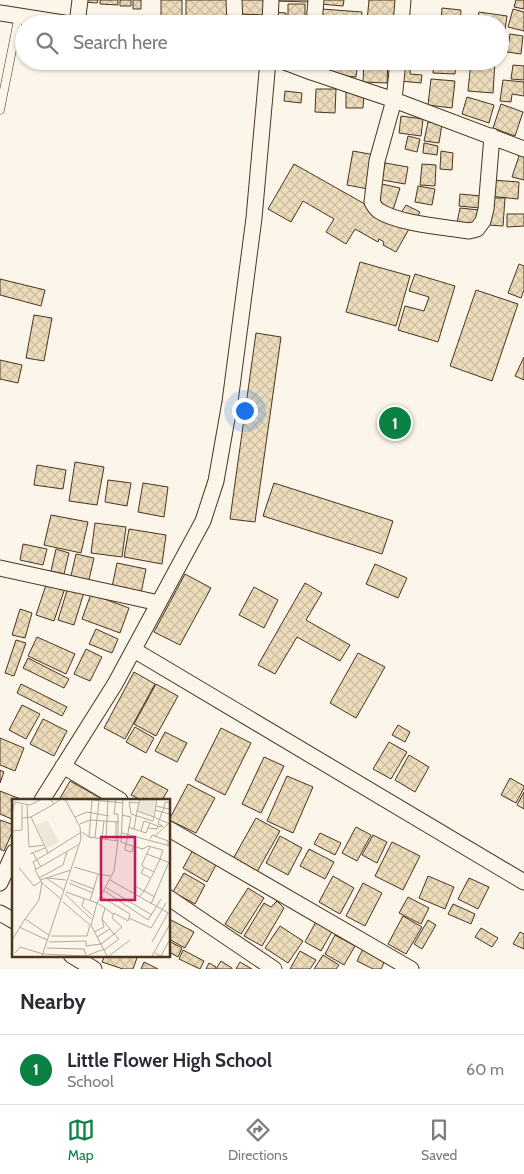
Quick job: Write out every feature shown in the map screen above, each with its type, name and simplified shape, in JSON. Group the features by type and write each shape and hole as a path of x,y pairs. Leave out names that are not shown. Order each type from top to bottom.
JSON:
{"street":[{"path":"78,15 80,0"},
{"path":"234,0 234,15"},
{"path":"270,15 271,0"},
{"path":"315,15 316,0"},
{"path":"402,15 403,0"},
{"path":"0,12 20,7 44,15"},
{"path":"43,799 115,684 134,650 202,522 216,481 230,402 254,218 267,70"},
{"path":"319,70 524,149"},
{"path":"397,70 394,100 376,161 372,202 374,207 404,220 469,231 477,229 483,221 486,209 492,136"},
{"path":"0,568 159,603"},
{"path":"134,650 524,882"},
{"path":"64,766 118,799"},
{"path":"170,830 411,969"},
{"path":"0,883 12,856"},
{"path":"170,899 274,969"},
{"path":"0,912 12,920"},
{"path":"74,956 94,969"}],"lane":[{"path":"0,110 15,33"}],"building":[{"path":"83,0 98,0 97,3 83,2"},
{"path":"100,0 118,0 118,5 100,4"},
{"path":"120,0 131,0 131,6 120,6"},
{"path":"133,0 141,0 141,9 133,9"},
{"path":"161,0 182,0 182,15 161,15"},
{"path":"186,0 233,0 232,15 186,15"},
{"path":"236,0 269,0 269,15 235,14"},
{"path":"309,0 309,2 274,1"},
{"path":"320,0 344,0 343,6 320,4"},
{"path":"369,0 398,0 397,15 368,15"},
{"path":"516,0 524,0 524,9 514,7"},
{"path":"288,4 305,4 305,15 288,15"},
{"path":"442,8 461,10 461,15 441,15"},
{"path":"322,9 362,12 362,15 322,15"},
{"path":"513,9 524,12 524,31 509,27"},
{"path":"272,12 286,13 286,15 272,15"},
{"path":"479,12 500,15 478,15"},
{"path":"510,34 523,36 521,54 509,52"},
{"path":"513,65 524,66 524,80 511,79"},
{"path":"327,70 357,70 356,77 327,74"},
{"path":"364,70 388,70 387,83 363,82"},
{"path":"401,70 410,70 410,74 422,75 421,83 400,81"},
{"path":"433,70 455,70 455,74 433,73"},
{"path":"470,70 494,70 493,93 468,91"},
{"path":"431,79 455,81 452,108 428,105"},
{"path":"503,80 524,82 524,96 512,94 511,102 500,101"},
{"path":"316,89 336,89 335,113 315,112"},
{"path":"285,91 302,93 301,103 284,101"},
{"path":"346,92 364,93 363,108 346,108"},
{"path":"467,97 494,105 489,123 462,114"},
{"path":"501,104 523,112 515,136 493,128"},
{"path":"401,116 423,119 421,136 399,133"},
{"path":"428,122 442,124 439,143 424,141"},
{"path":"408,136 420,139 417,152 405,149"},
{"path":"424,143 438,146 437,155 423,153"},
{"path":"353,151 375,155 368,189 347,185"},
{"path":"441,151 453,153 452,170 440,169"},
{"path":"520,153 524,154 524,180 512,177"},
{"path":"385,163 408,167 405,184 382,180"},
{"path":"294,164 409,229 396,252 383,245 384,242 379,239 378,242 355,229 346,244 326,232 334,219 303,201 291,222 268,209"},
{"path":"422,164 436,165 435,186 420,185"},
{"path":"491,180 519,182 518,199 489,196"},
{"path":"382,184 400,188 393,210 376,206"},
{"path":"418,186 435,189 432,205 415,202"},
{"path":"460,194 481,196 480,208 459,206"},
{"path":"490,198 505,198 503,226 488,225"},
{"path":"406,205 420,212 415,221 401,213"},
{"path":"460,208 479,210 477,226 457,223"},
{"path":"507,214 524,214 524,226 507,227"},
{"path":"360,262 410,276 396,326 346,312"},
{"path":"519,264 524,266 524,290 521,298 508,293"},
{"path":"415,274 455,286 438,342 398,330 405,306 424,311 429,297 409,291"},
{"path":"0,279 45,290 41,306 0,295"},
{"path":"476,290 518,304 492,381 450,366"},
{"path":"34,315 52,318 44,361 26,358"},
{"path":"256,333 281,337 255,522 230,519"},
{"path":"524,357 524,380 515,376"},
{"path":"0,360 22,365 18,383 0,379"},
{"path":"75,462 104,467 97,505 69,501"},
{"path":"37,465 66,470 63,489 34,485"},
{"path":"108,480 131,483 127,506 105,502"},
{"path":"143,483 168,487 164,517 138,512"},
{"path":"274,483 393,521 382,554 263,516"},
{"path":"51,515 88,522 81,553 44,545"},
{"path":"95,523 126,527 122,557 91,553"},
{"path":"129,529 166,535 162,564 124,557"},
{"path":"23,544 47,549 43,565 20,560"},
{"path":"56,549 69,553 64,574 51,571"},
{"path":"76,554 94,558 88,584 70,580"},
{"path":"117,563 146,569 141,593 112,587"},
{"path":"375,564 407,578 398,598 366,584"},
{"path":"185,574 211,588 180,645 154,632"},
{"path":"48,579 66,585 54,621 36,615"},
{"path":"305,583 322,593 306,620 350,645 340,661 297,637 275,674 258,665"},
{"path":"69,584 85,589 74,625 58,620"},
{"path":"254,587 278,600 264,628 239,615"},
{"path":"91,594 129,608 120,633 82,619"},
{"path":"20,609 32,613 25,638 12,635"},
{"path":"96,629 118,639 112,653 89,644"},
{"path":"37,637 75,654 66,674 28,656"},
{"path":"16,640 26,643 14,676 5,673"},
{"path":"86,649 102,657 90,681 74,674"},
{"path":"358,653 385,667 356,718 330,703"},
{"path":"28,658 69,679 64,688 23,668"},
{"path":"134,672 155,684 125,739 104,728"},
{"path":"21,684 67,707 62,716 17,693"},
{"path":"156,684 178,696 156,736 134,724"},
{"path":"22,705 40,714 26,739 9,730"},
{"path":"43,719 67,731 54,756 30,744"},
{"path":"398,725 410,732 405,742 392,735"},
{"path":"135,727 154,738 146,753 126,742"},
{"path":"221,728 251,743 225,795 195,780"},
{"path":"165,732 187,743 177,762 155,751"},
{"path":"0,738 24,748 15,771 0,765"},
{"path":"389,742 407,752 391,779 373,769"},
{"path":"409,755 429,767 415,792 395,780"},
{"path":"264,757 284,766 261,813 242,804"},
{"path":"0,770 4,772 0,783"},
{"path":"142,776 168,790 163,799 139,799 131,795"},
{"path":"287,776 313,787 293,833 267,821"},
{"path":"510,778 524,786 516,803 501,795"},
{"path":"70,781 102,799 60,799"},
{"path":"188,784 215,798 196,833 170,820"},
{"path":"0,791 20,799 12,799 12,819 0,814"},
{"path":"524,792 524,809 517,805"},
{"path":"256,818 280,831 257,872 233,859"},
{"path":"0,820 12,824 12,833 4,851 0,849"},
{"path":"356,827 371,835 357,861 342,853"},
{"path":"320,833 341,843 335,855 314,844"},
{"path":"373,835 387,842 377,863 362,855"},
{"path":"280,836 302,848 288,875 266,863"},
{"path":"392,842 420,856 403,890 375,876"},
{"path":"309,849 334,862 325,879 300,866"},
{"path":"193,850 217,863 207,882 183,868"},
{"path":"184,873 205,885 195,904 173,892"},
{"path":"333,876 354,888 340,914 319,902"},
{"path":"428,876 454,887 445,909 419,898"},
{"path":"469,878 489,887 478,909 458,899"},
{"path":"363,883 382,893 365,926 346,916"},
{"path":"248,888 264,898 241,934 225,924"},
{"path":"408,897 429,908 421,924 399,913"},
{"path":"277,901 284,908 262,946 244,936 264,903 271,907"},
{"path":"453,904 475,914 471,924 448,914"},
{"path":"403,916 422,927 406,954 388,944"},
{"path":"318,918 334,928 321,951 305,942"},
{"path":"170,920 194,932 185,948 170,940"},
{"path":"428,920 436,925 422,949 414,944"},
{"path":"280,926 303,941 288,963 265,948"},
{"path":"481,928 498,938 492,947 475,937"},
{"path":"520,932 524,934 524,949 513,944"},
{"path":"335,935 355,946 344,965 325,954"},
{"path":"170,942 182,948 178,957 170,953"},
{"path":"365,945 387,956 381,969 373,969 357,961"},
{"path":"183,950 204,961 200,969 179,959"},
{"path":"300,951 316,960 310,969 290,969"},
{"path":"323,955 339,965 336,969 314,969"},
{"path":"105,956 138,956 133,969 123,969 102,962"},
{"path":"221,961 232,968 232,969 216,969"},
{"path":"144,962 158,969 141,969"},
{"path":"240,962 252,969 236,969"},
{"path":"209,963 216,967 215,969 206,969"}],"place":[{"name":"Little Flower High School","path":"395,423"}]}
